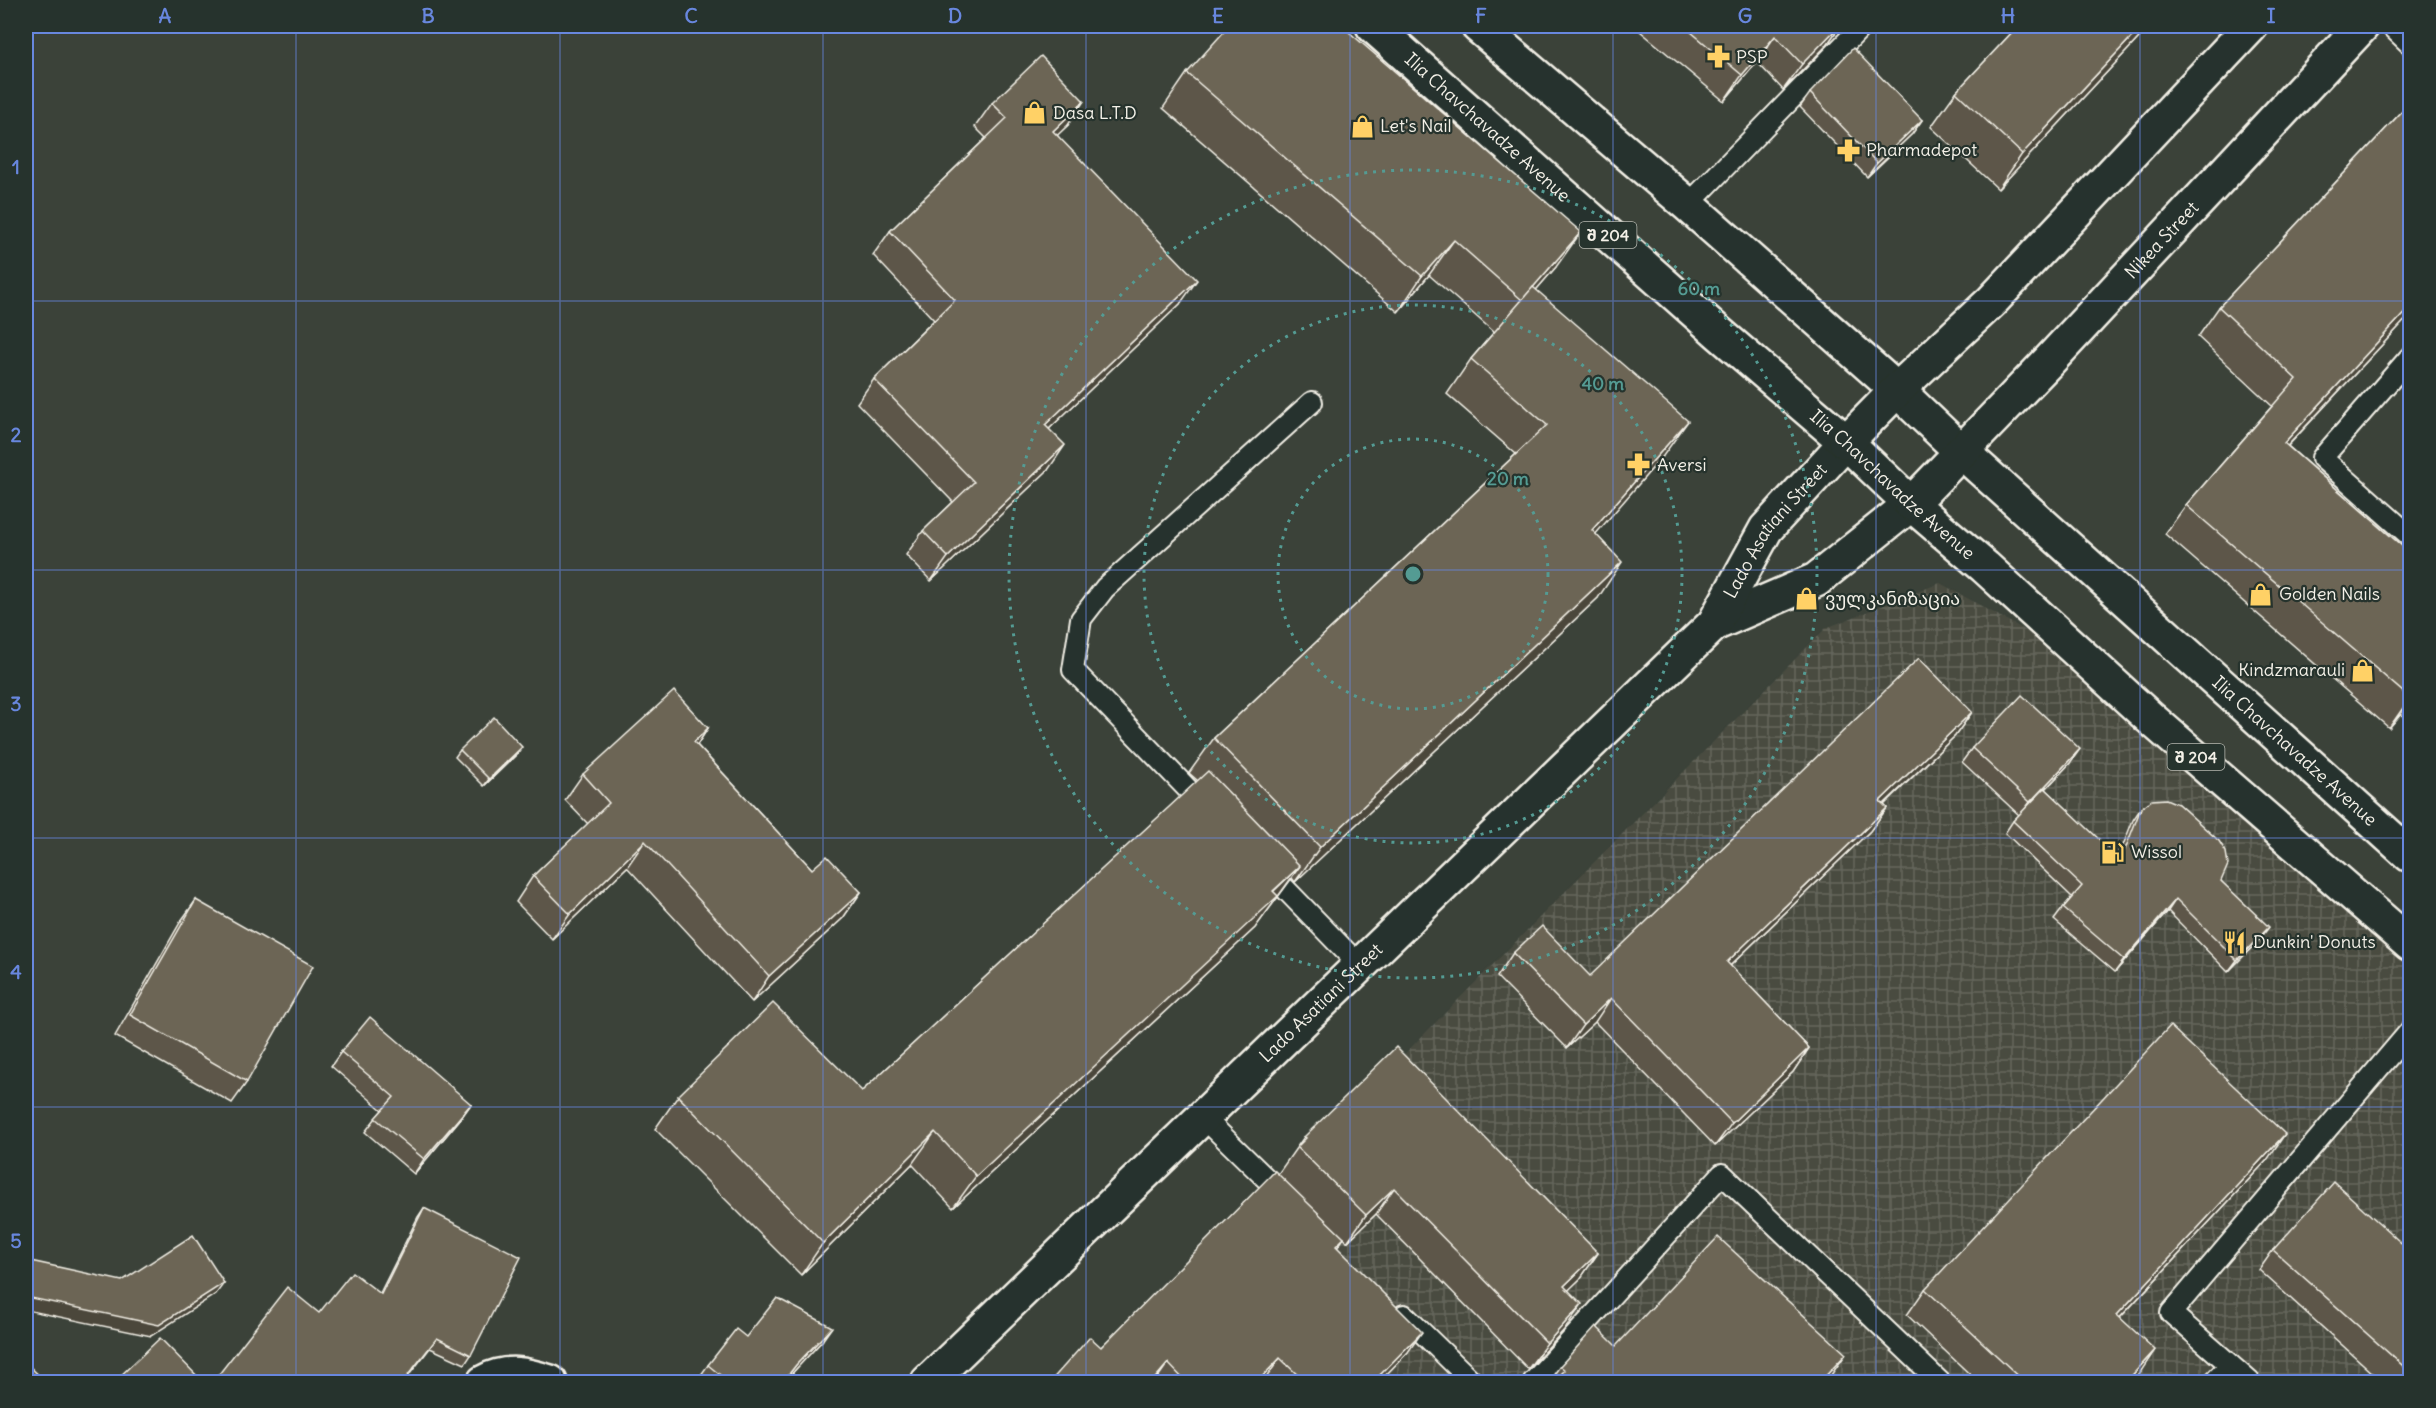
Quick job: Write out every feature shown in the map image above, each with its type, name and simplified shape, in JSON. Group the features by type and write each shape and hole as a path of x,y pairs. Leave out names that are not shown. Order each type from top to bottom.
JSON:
{"main road":[{"name":"Ilia Chavchavadze Avenue","path":"1373,26 1720,334 1846,442 1911,504 1985,567 2149,717 2410,944"},
{"name":"Ilia Chavchavadze Avenue","path":"1478,26 1688,205 1897,390 1962,452 2410,855"},
{"path":"1846,442 1897,390 1992,301 2251,26"},
{"name":"Nikea Street","path":"1911,504 2048,362 2362,26"},
{"name":"Lado Asatiani Street","path":"928,1383 1714,624 1766,529 1846,442"},
{"name":"Lado Asatiani Street","path":"1714,624 1816,580 1911,504"},
{"path":"484,1383 491,1379 519,1373 550,1383"}],"lane":[{"path":"1688,205 1862,26"},
{"path":"2391,26 2410,44"},
{"path":"2410,357 2322,458 2410,536"},
{"path":"1221,822 1073,670 1081,620 1105,588 1312,402"},
{"path":"1253,856 1360,966"},
{"path":"2250,1383 2171,1313 2410,1031"},
{"path":"1203,1117 1296,1208"},
{"path":"1533,1383 1722,1174 1941,1383"},
{"path":"1389,1299 1473,1383"},
{"path":"2214,1383 2230,1365"}],"shaded area":[{"path":"1940,583 2046,642 2410,962 2410,1382 1080,1382 1826,628"}],"building":[{"path":"1229,26 1342,26 1581,232 1522,300 1454,240 1422,276 1187,73"},
{"path":"1684,26 1839,26 1802,64 1775,36 1742,75"},
{"path":"2018,26 2142,26 2022,154 1956,92"},
{"path":"1853,48 1922,120 1877,163 1810,93"},
{"path":"1041,56 1084,101 1053,131 1197,280 1045,425 1065,445 948,557 923,531 974,482 874,379 955,300 890,231 1007,118 992,103"},
{"path":"2410,103 2410,307 2284,443 2410,553 2410,698 2186,505 2296,379 2219,307"},
{"path":"1533,287 1688,421 1592,530 1622,562 1320,847 1214,738 1547,425 1471,359"},
{"path":"1919,658 1972,712 1880,801 1887,808 1727,962 1809,1048 1732,1123 1611,998 1583,1025 1513,953 1542,926 1590,976"},
{"path":"674,691 708,728 694,742 812,869 827,856 861,892 769,976 645,841 570,914 533,876 609,803 583,774"},
{"path":"2022,695 2080,749 2030,802 1972,748"},
{"path":"494,717 522,747 489,779 460,750"},
{"path":"1208,771 1300,866 1273,891 1278,896 976,1176 935,1132 823,1243 678,1096 773,1003 862,1091"},
{"path":"2045,788 2121,860 2141,808 2152,800 2166,799 2178,804 2219,841 2226,852 2228,865 2221,881 2269,927 2237,960 2176,899 2124,960 2063,908 2082,886 2013,821"},
{"path":"196,900 313,966 247,1082 130,1015"},
{"path":"370,1017 471,1104 424,1159 375,1118 394,1097 341,1052"},
{"path":"2170,1026 2285,1134 2117,1315 2155,1350 2125,1383 2026,1383 1925,1289"},
{"path":"1396,1047 1598,1253 1564,1286 1582,1304 1547,1343 1394,1188 1366,1215 1297,1147 1306,1138 1304,1137"},
{"path":"1275,1171 1344,1238 1336,1246 1422,1332 1372,1383 1306,1383 1280,1358 1256,1383 1187,1383 1168,1363 1151,1383 1049,1383 1090,1337 1101,1347"},
{"path":"2334,1182 2410,1251 2410,1372 2273,1250"},
{"path":"424,1208 521,1257 471,1355 437,1338 402,1383 212,1383 287,1287 319,1313 352,1272 381,1294"},
{"path":"193,1235 224,1283 159,1325 26,1297 26,1260 122,1281"},
{"path":"1718,1237 1846,1354 1819,1383 1569,1383 1561,1374 1565,1370 1560,1366 1596,1326 1616,1346"},
{"path":"777,1298 832,1327 782,1383 730,1383 708,1365 736,1329 746,1337"},
{"path":"160,1338 204,1383 117,1383 115,1381"},
{"path":"26,1363 47,1383 26,1383"},
{"path":"2410,1373 2410,1383 2402,1383"}],"place":[{"name":"PSP","path":"1718,57"},
{"name":"Dasa L.T.D","path":"1035,113"},
{"name":"Let's Nail","path":"1362,126"},
{"name":"Pharmadepot","path":"1848,150"},
{"name":"Aversi","path":"1639,465"},
{"name":"Golden Nails","path":"2261,594"},
{"name":"ვულკანიზაცია","path":"1807,599"},
{"name":"Kindzmarauli","path":"2363,670"},
{"name":"Wissol","path":"2113,852"},
{"name":"Dunkin' Donuts","path":"2235,942"}]}
